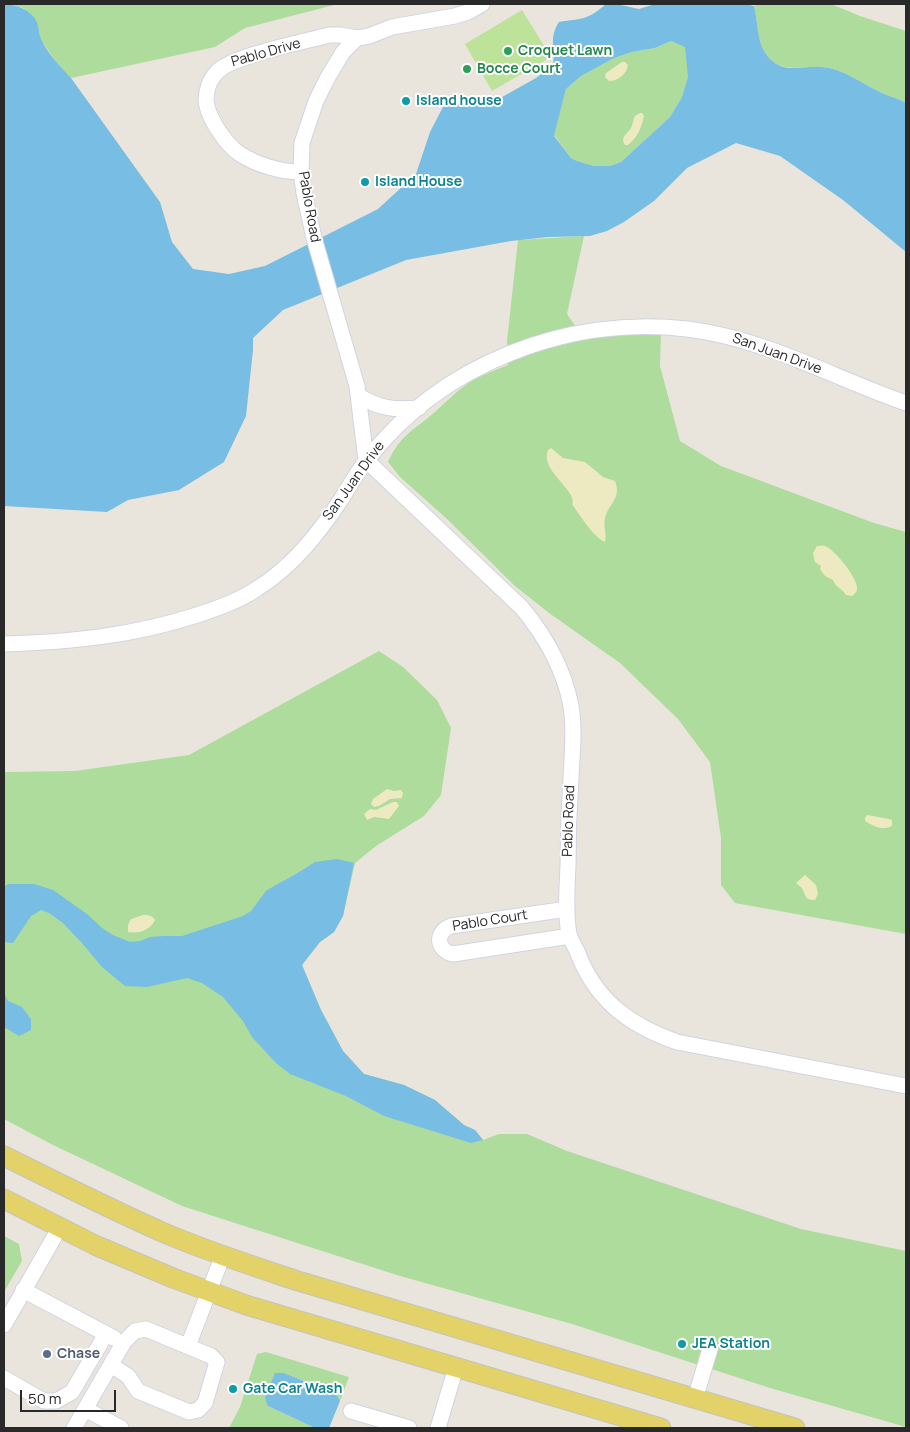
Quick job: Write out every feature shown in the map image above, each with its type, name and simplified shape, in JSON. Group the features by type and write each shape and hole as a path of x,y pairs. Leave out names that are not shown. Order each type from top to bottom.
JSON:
{"main road":[{"path":"4,1156 66,1188 162,1232 223,1256 298,1281 795,1428"},
{"path":"4,1199 97,1246 246,1305 661,1428"}],"street":[{"path":"357,38 369,36 392,27 456,16 482,4"},
{"name":"Pablo Drive","path":"302,172 279,170 264,165 241,155 232,148 225,140 208,110 206,100 211,79 224,65 239,59 329,35 357,38"},
{"name":"Pablo Road","path":"357,38 343,52 316,101 302,143 302,172 304,193 314,238 359,396 366,460 522,608 550,646 560,668 571,707 573,729 567,909 570,936 581,963 600,992 626,1018 654,1034 697,1046 906,1086"},
{"name":"San Juan Drive","path":"4,644 56,642 129,633 171,624 218,608 240,598 269,580 297,556 313,538 366,460 382,441 419,408 476,369 532,344 592,330 622,327 651,326 708,332 745,340 906,403"},
{"path":"359,396 373,404 388,408 398,410 419,408"},
{"name":"Pablo Court","path":"567,909 451,926 443,930 440,935 440,942 444,950 453,954 570,936"},
{"path":"4,1325 60,1227"},
{"path":"188,1346 223,1256"},
{"path":"23,1290 124,1342"},
{"path":"74,1428 124,1342 135,1331 146,1329 210,1356 217,1362 205,1403 198,1410 188,1412 138,1391 128,1376 111,1365"},
{"path":"4,1378 44,1401 49,1402 62,1399 72,1392 106,1334"},
{"path":"695,1399 710,1349"},
{"path":"438,1428 456,1367"},
{"path":"85,1409 121,1428"},
{"path":"351,1411 410,1428"}],"green space":[{"path":"10,4 338,4 245,28 215,47 71,78 57,63 41,40 37,22 23,8"},
{"path":"759,4 831,4 906,31 906,103 881,93 837,70 822,67 792,68 778,65 772,61 763,49 759,37 754,6"},
{"name":"Croquet Lawn","path":"522,10 551,57 492,91 465,44"},
{"path":"671,41 686,47 689,77 682,97 670,117 621,162 610,166 594,166 571,158 554,135 566,89 581,76 613,58 655,48"},
{"path":"584,236 567,314 583,338 661,332 660,366 680,441 721,466 874,523 906,532 906,934 735,903 721,885 721,838 710,762 678,719 620,663 549,613 515,586 447,519 400,477 388,462 396,447 406,436 458,391 477,378 508,365 507,341 518,240"},
{"path":"379,651 403,667 437,700 451,728 441,795 424,816 376,846 355,863 343,916 334,932 320,942 302,965 321,1010 343,1051 364,1074 404,1085 435,1100 464,1125 475,1130 483,1140 499,1134 527,1134 567,1151 801,1229 906,1251 906,1427 770,1388 572,1324 400,1276 182,1206 53,1145 4,1119 4,772 75,771 189,755"},
{"path":"4,1236 19,1244 22,1261 4,1292"},
{"path":"266,1352 349,1377 340,1401 336,1394 284,1373 268,1406 315,1428 229,1428 240,1407 257,1354"}],"sand":[{"path":"622,62 628,65 624,74 619,78 609,81 605,77 606,73"},
{"path":"640,113 644,116 640,128 631,142 625,145 623,140 631,128 635,116"},
{"path":"551,448 563,458 585,462 603,477 615,481 617,492 605,521 605,542 596,536 587,525 572,504 573,502 568,490 552,471 547,457 548,450"},
{"path":"817,546 824,546 840,559 857,585 856,593 852,596 846,595 833,580 825,576 820,569 821,566 815,562 813,553"},
{"path":"387,789 401,790 403,793 402,798 390,799 374,807 371,804 373,799"},
{"path":"397,802 399,806 389,819 374,817 367,820 364,814 370,809 376,810"},
{"path":"867,815 892,820 892,826 881,828 874,826 865,821"},
{"path":"805,875 816,885 818,894 815,900 807,898 802,888 796,883"},
{"path":"143,915 151,916 155,920 147,929 140,932 128,932 128,925 131,919"}],"water":[{"path":"4,4 23,8 37,22 41,39 48,51 71,78 160,202 172,242 193,269 229,274 265,266 378,209 416,174 430,132 443,107 451,103 476,104 495,101 536,78 553,65 553,39 559,22 589,16 606,4 639,9 655,4 745,4 754,6 763,49 772,61 778,65 792,68 822,67 837,70 881,93 906,103 906,252 843,200 780,156 736,143 687,168 654,201 624,222 607,231 590,236 548,237 511,241 406,260 283,310 253,338 246,416 224,462 179,490 128,500 107,512 4,506","holes":["671,41 685,47 688,77 682,97 670,117 621,162 610,166 594,166 571,158 554,136 566,89 581,76 614,58 632,52 655,48"]},
{"path":"337,859 354,863 343,916 334,932 320,942 302,965 321,1010 343,1051 364,1074 404,1085 435,1100 464,1125 475,1130 483,1140 471,1143 384,1116 346,1096 290,1074 276,1063 252,1037 243,1021 223,997 202,983 187,978 147,987 125,986 102,967 63,923 49,913 41,910 31,916 13,943 4,942 4,887 8,884 34,884 53,890 87,914 102,928 130,942 150,937 182,936 243,916 251,911 266,891 274,886 315,862"},
{"path":"4,993 8,1001 22,1007 31,1019 31,1030 19,1036 4,1027"},
{"path":"275,1373 284,1373 336,1394 340,1401 329,1428 315,1428 268,1406 265,1398"}],"place":[{"name":"Croquet Lawn","path":"508,51"},
{"name":"Bocce Court","path":"467,69"},
{"name":"Island house","path":"406,101"},
{"name":"Island House","path":"365,182"},
{"name":"JEA Station","path":"682,1344"},
{"name":"Chase","path":"47,1354"},
{"name":"Gate Car Wash","path":"233,1389"}]}
